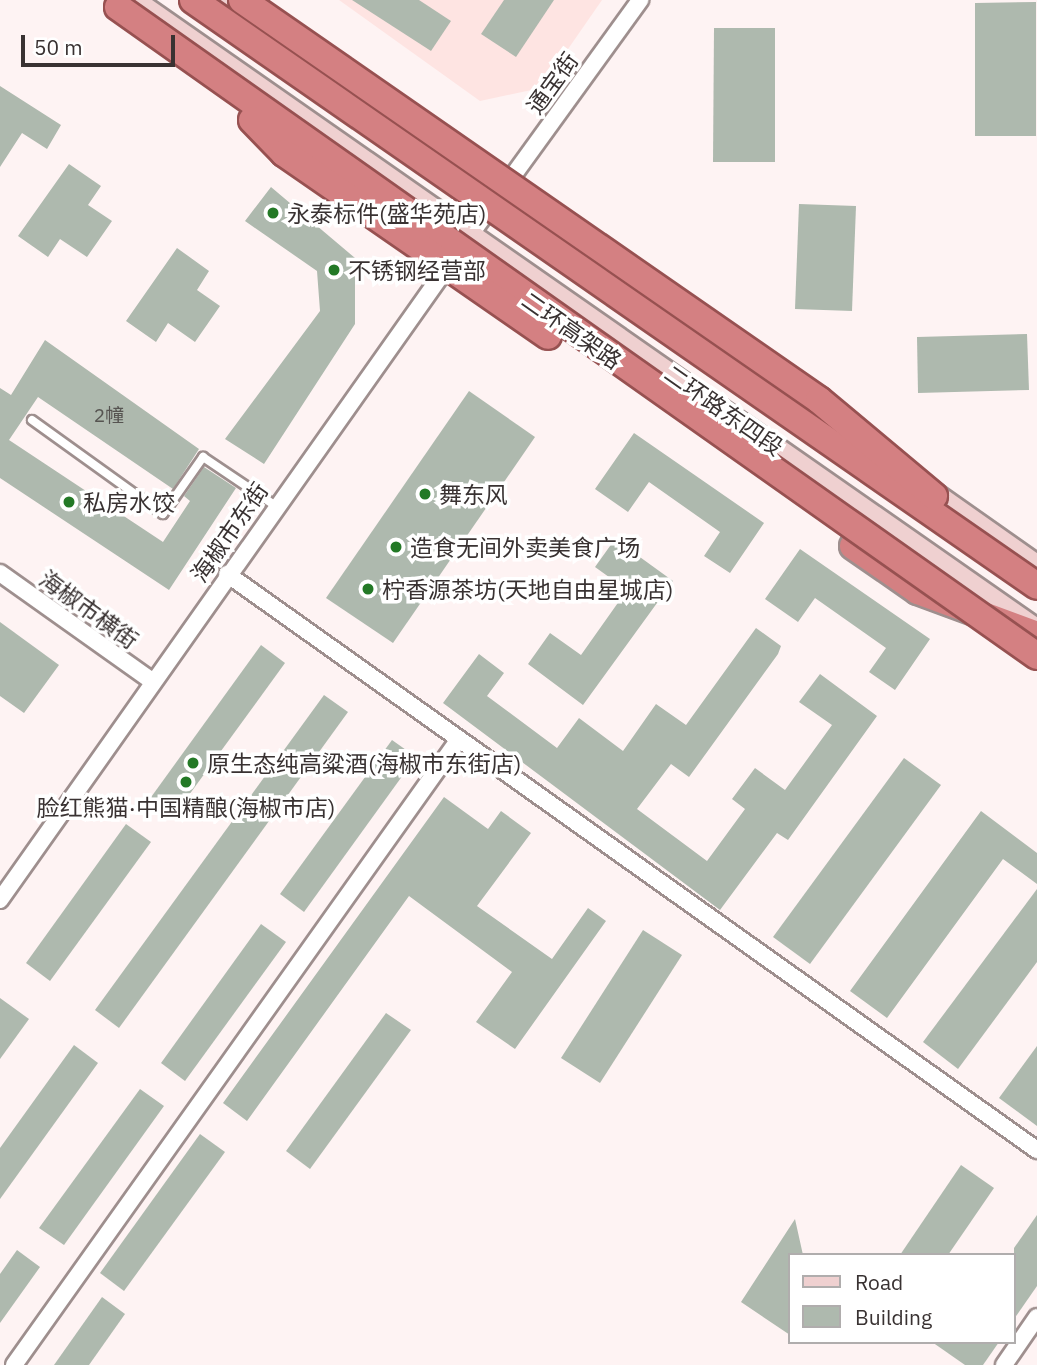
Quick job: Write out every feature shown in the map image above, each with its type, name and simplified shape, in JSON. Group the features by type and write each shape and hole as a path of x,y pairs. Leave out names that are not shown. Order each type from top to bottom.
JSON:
{"highway":[{"name":"二环高架路","path":"109,0 209,76 1037,656"},
{"path":"193,0 1037,584"},
{"path":"242,0 819,400 1037,584"},
{"path":"209,76 284,153 918,591 1037,633"}],"main road":[{"name":"二环路东四段","path":"132,0 469,236 717,404 1037,633"},
{"path":"221,0 1037,567"}],"street":[{"name":"通宝街","path":"499,193 640,0"},
{"name":"海椒市东街","path":"0,900 227,573 499,193"},
{"name":"海椒市横街","path":"0,573 152,681"},
{"path":"227,573 1037,1150"},
{"path":"15,1365 459,739"},
{"path":"1004,1365 1037,1317"}],"lane":[{"path":"32,420 163,514 203,457 276,506"}],"shaded area":[{"path":"339,0 602,0 541,88 480,101"}],"building":[{"path":"352,0 419,0 451,21 431,51"},
{"path":"504,0 554,0 516,57 481,34"},
{"path":"1036,2 1036,136 975,136 975,3"},
{"path":"714,28 775,28 775,162 713,162"},
{"path":"0,86 61,125 47,149 22,133 0,167"},
{"path":"69,164 101,186 88,205 112,221 87,257 60,239 48,257 18,236"},
{"path":"271,187 355,258 355,324 264,464 225,439 320,311 317,271 245,221"},
{"path":"799,204 856,206 852,311 795,309"},
{"path":"177,248 209,271 197,290 220,306 195,342 168,323 156,342 126,321"},
{"path":"1027,334 1029,390 918,393 917,337"},
{"path":"45,340 199,449 173,489 38,397 9,440 163,542 190,501 184,496 204,467 236,488 169,590 0,478 0,388 11,395"},
{"path":"469,391 535,437 393,643 326,598"},
{"path":"634,433 764,523 730,573 704,556 720,532 649,482 628,512 595,489"},
{"path":"615,539 673,581 583,705 528,664 550,633 581,655 627,590 595,567"},
{"path":"800,549 930,639 895,690 869,672 886,648 815,598 798,622 765,599"},
{"path":"0,622 59,665 24,713 0,696"},
{"path":"756,628 781,646 778,654 689,777 671,764 637,809 707,861 745,809 732,799 755,768 785,790 832,725 799,702 820,674 877,716 788,840 777,833 720,910 443,703 479,654 504,673 487,696 557,748 579,718 623,751 656,704 686,725"},
{"path":"261,645 285,663 173,817 149,800"},
{"path":"324,695 348,712 119,1028 95,1010"},
{"path":"392,740 416,757 304,912 280,894"},
{"path":"904,758 941,785 810,964 773,937"},
{"path":"444,797 488,829 501,811 531,833 477,906 552,959 588,908 606,921 515,1049 476,1022 512,972 409,896 247,1121 223,1103"},
{"path":"981,811 1037,853 1037,884 1003,859 887,1018 850,991"},
{"path":"126,824 151,842 50,981 26,963"},
{"path":"1037,889 1037,962 958,1069 923,1042"},
{"path":"261,924 286,942 185,1081 161,1063"},
{"path":"643,930 682,955 600,1083 561,1058"},
{"path":"0,998 29,1019 0,1059"},
{"path":"386,1013 411,1030 310,1169 286,1151"},
{"path":"74,1045 98,1063 0,1199 0,1148"},
{"path":"1037,1046 1037,1126 999,1098"},
{"path":"140,1089 164,1106 64,1245 39,1228"},
{"path":"200,1134 225,1152 124,1291 100,1273"},
{"path":"961,1165 994,1188 949,1253 901,1253"},
{"path":"1037,1215 1037,1286 1016,1316 1016,1253 1014,1248"},
{"path":"795,1219 803,1253 788,1253 788,1334 741,1302"},
{"path":"17,1250 40,1267 0,1323 0,1274"},
{"path":"102,1297 125,1314 89,1365 54,1365"},
{"path":"935,1344 998,1344 983,1365 965,1365"}],"place":[{"name":"永泰标件(盛华苑店)","path":"273,213"},
{"name":"不锈钢经营部","path":"334,270"},
{"name":"舞东风","path":"425,494"},
{"name":"私房水饺","path":"69,502"},
{"name":"造食无间外卖美食广场","path":"396,547"},
{"name":"柠香源茶坊(天地自由星城店)","path":"368,589"},
{"name":"原生态纯高粱酒(海椒市东街店)","path":"193,763"},
{"name":"脸红熊猫·中国精酿(海椒市店)","path":"186,782"}]}
